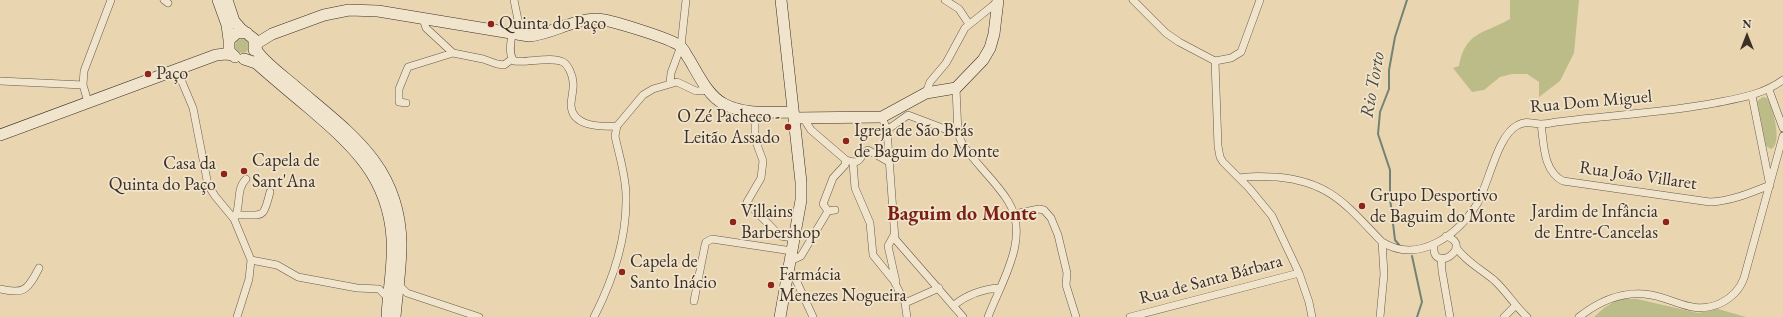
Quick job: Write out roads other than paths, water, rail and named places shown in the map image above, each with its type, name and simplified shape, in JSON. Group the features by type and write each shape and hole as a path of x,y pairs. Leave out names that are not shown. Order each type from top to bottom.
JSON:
{"street":[{"path":"88,102 83,85 84,71 111,0"},
{"path":"218,0 227,25 229,51 238,57 252,55 259,42 272,34"},
{"path":"228,0 234,21 241,29 258,37 272,34 324,15 349,10 378,11 517,35 537,36 575,23 598,19 646,32 681,46 708,90 722,103 738,110 755,113 797,116 882,117 926,93 956,88 983,60 990,48 994,34 997,2"},
{"path":"406,103 399,102 399,89 408,67 453,53 504,65 512,59 517,35 514,0"},
{"path":"670,83 671,73 681,46 686,0"},
{"path":"780,317 801,200 797,116 781,0"},
{"path":"945,0 960,9 969,24"},
{"path":"1133,0 1166,33 1215,61 1231,58 1241,52 1260,0"},
{"path":"926,93 930,82 938,74 969,24 997,2"},
{"path":"423,19 426,28 453,53"},
{"path":"216,55 237,33 249,34"},
{"path":"249,34 258,52 272,66 352,134 362,144 380,169 398,214 401,243 395,317"},
{"path":"0,135 216,55 226,54 256,63 352,146 368,167 384,198 390,224 392,260 387,317"},
{"path":"512,59 518,62 546,60 562,62 568,66 573,76 574,87 571,104 573,114 577,119 602,127 617,126"},
{"path":"1215,61 1218,151 1223,162 1240,178 1272,216 1299,272 1309,302 1312,317"},
{"path":"177,70 193,108 208,185 215,196 236,217 251,260 249,279 237,317"},
{"path":"1783,80 1769,90 1783,126"},
{"path":"0,81 83,85"},
{"path":"594,317 617,264 626,215 626,195 615,136 617,126 643,95 653,89 677,82 696,91 708,90"},
{"path":"956,88 958,134 968,152 1008,200 1014,214 1015,250 988,317"},
{"name":"Rua Dom Miguel","path":"1446,236 1462,222 1477,204 1499,151 1511,129 1519,124 1526,122 1541,124 1622,114 1672,111 1752,96 1769,90"},
{"path":"1752,96 1765,153 1770,185"},
{"path":"755,113 756,139 763,161 761,178 747,202 780,236 794,238"},
{"path":"797,116 811,130 850,162 855,188 870,223 874,255 896,285 905,303 907,317"},
{"path":"887,130 905,116 913,116 958,134"},
{"path":"882,117 887,130 895,239 963,317"},
{"name":"Rua João Villaret","path":"1541,124 1547,163 1552,172 1564,181 1710,202 1722,202 1737,198 1770,185"},
{"path":"1579,317 1603,302 1619,295 1646,294 1695,309 1706,309 1727,300 1741,284 1783,136"},
{"path":"694,301 705,245 708,240 712,238 790,261 801,256 832,210 823,204 833,178 845,165 850,162 858,161 868,150 889,162"},
{"path":"1765,153 1779,154"},
{"path":"1240,178 1250,176 1288,178 1312,183 1323,188 1346,206 1382,242 1399,250 1418,249 1434,245 1446,236 1452,239 1459,252 1508,294 1515,306 1528,317"},
{"path":"236,217 241,184 246,179"},
{"path":"236,217 260,216 264,213 270,192"},
{"path":"1014,214 1039,209 1044,210 1051,218 1058,235 1067,273 1066,284 1076,317"},
{"path":"894,235 888,246 896,285"},
{"path":"1380,317 1384,274 1382,242"},
{"path":"1434,245 1436,254 1441,258 1450,317"},
{"path":"1441,258 1451,256 1456,247"},
{"path":"251,260 277,265 298,277 357,288 379,289 388,298"},
{"path":"790,261 796,280 813,317"},
{"path":"0,289 14,292 23,291 31,284 39,268"},
{"name":"Rua de Santa Bárbara","path":"1130,317 1299,272"},
{"path":"398,284 407,293 479,317"},
{"path":"905,303 939,288"},
{"path":"954,305 962,298 977,292 999,288"},
{"path":"1504,317 1515,306"}],"waterway":[{"name":"Rio Torto","path":"1400,246 1395,240 1390,198 1390,170 1378,134 1380,112 1389,89 1389,70 1395,37 1407,0"},
{"name":"Rio Torto","path":"1412,256 1422,302 1417,317"}],"place":[{"name":"Quinta do Paço","path":"491,24"},
{"name":"Paço","path":"148,74"},
{"name":"O Zé Pacheco - Leitão Assado","path":"788,127"},
{"name":"Igreja de São Brás de Baguim do Monte","path":"846,141"},
{"name":"Capela de Sant'Ana","path":"244,171"},
{"name":"Casa da Quinta do Paço","path":"224,174"},
{"name":"Grupo Desportivo de Baguim do Monte","path":"1362,206"},
{"name":"Villains Barbershop","path":"733,222"},
{"name":"Jardim de Infância de Entre-Cancelas","path":"1666,222"},
{"name":"Capela de Santo Inácio","path":"622,272"},
{"name":"Farmácia Menezes Nogueira","path":"771,285"}],"district":[{"name":"Baguim do Monte","path":"962,215"}]}
